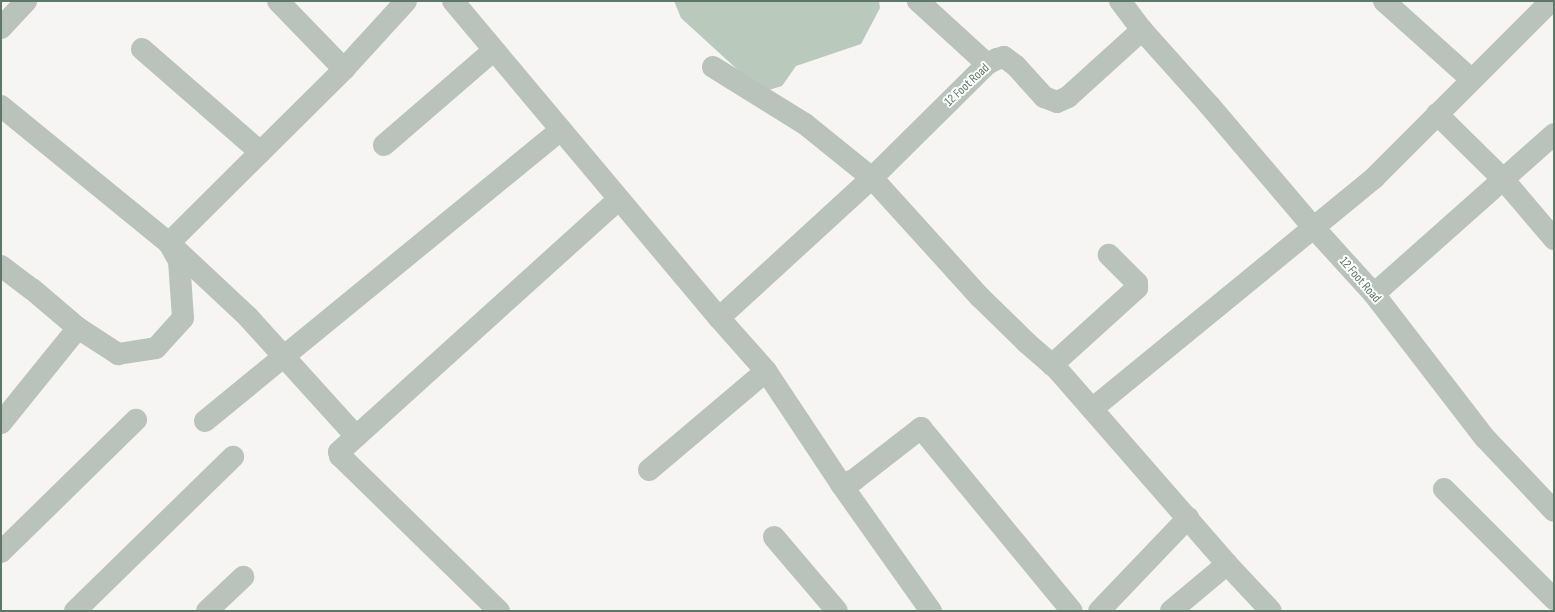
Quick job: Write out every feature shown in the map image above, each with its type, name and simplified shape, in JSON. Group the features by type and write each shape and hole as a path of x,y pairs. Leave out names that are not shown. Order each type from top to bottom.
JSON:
{"street":[{"path":"1,28 26,1"},
{"path":"278,1 344,69"},
{"path":"169,243 344,69 406,1"},
{"path":"453,1 719,318 766,371 841,484 931,611"},
{"path":"918,1 987,64"},
{"name":"12 Foot Road","path":"1120,1 1142,30 1314,228 1374,294 1484,438 1554,511"},
{"path":"1384,1 1471,79"},
{"path":"1092,409 1374,178 1471,79 1551,1"},
{"name":"12 Foot Road","path":"719,318 872,178 987,64 1004,57 1016,66 1044,97 1057,102 1068,97 1142,30"},
{"path":"142,49 260,152"},
{"path":"384,145 494,50"},
{"path":"713,67 805,124 872,178 980,297 1052,365 1227,564 1272,611"},
{"path":"1,106 169,243 248,317 356,436"},
{"path":"1437,114 1503,179 1554,239"},
{"path":"204,421 283,355 561,130"},
{"path":"1374,294 1554,134"},
{"path":"499,611 340,456 339,452 619,199"},
{"path":"1,266 32,289 78,328 118,354 156,348 183,318 179,261 169,243"},
{"path":"1052,365 1137,288 1137,283 1109,255"},
{"path":"1,422 78,328"},
{"path":"649,470 766,371"},
{"path":"1,552 136,420"},
{"path":"841,484 854,480 921,428 1072,611"},
{"path":"75,611 233,457"},
{"path":"1444,489 1554,599"},
{"path":"1098,611 1188,518"},
{"path":"774,537 837,611"},
{"path":"1171,611 1227,564"},
{"path":"207,611 243,577"}],"shaded area":[{"path":"674,1 879,1 880,8 861,44 796,66 782,86 762,92 681,18"}]}
